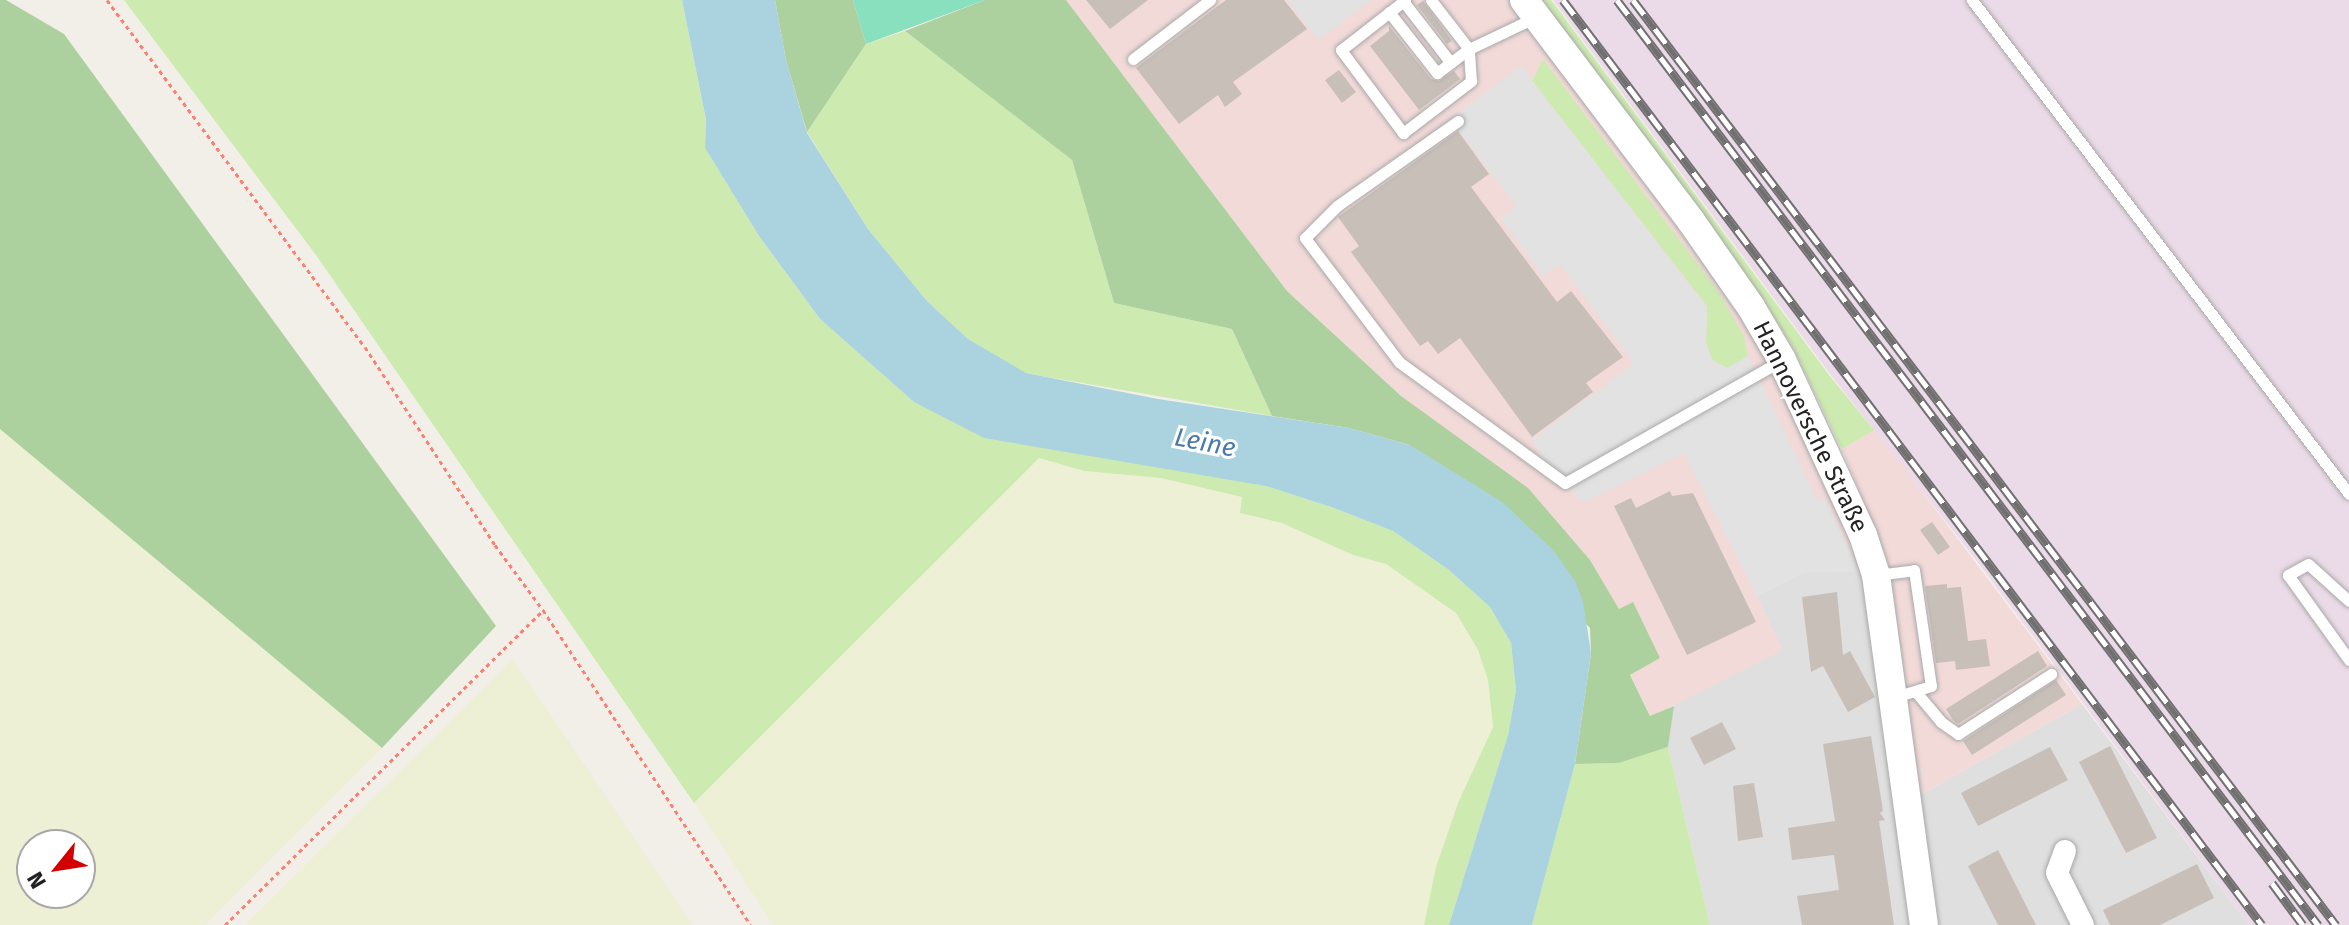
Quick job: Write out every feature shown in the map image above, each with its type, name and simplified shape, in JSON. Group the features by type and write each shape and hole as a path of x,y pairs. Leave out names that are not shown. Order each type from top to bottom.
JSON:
{"street":[{"name":"Hannoversche Straße","path":"1530,8 1691,221 1751,307 1782,360 1863,535 1876,575 1905,695 1924,925"},
{"path":"2065,851 2057,873 2083,925"}],"lane":[{"path":"1133,59 1210,0"},
{"path":"1431,0 1469,49 1471,81 1403,133 1341,50 1404,1 1451,63"},
{"path":"1972,0 2349,494"},
{"path":"1389,12 1437,73 1530,8"},
{"path":"1458,121 1337,206 1305,238 1399,362 1565,483 1782,360"},
{"path":"2349,601 2308,564 2288,575 2349,660"},
{"path":"1876,575 1914,570 1931,686 1905,695"},
{"path":"1905,695 1958,734 2051,674"}],"path":[{"path":"107,0 365,347 751,925"},
{"path":"225,925 543,610"}],"shaded area":[{"path":"1066,0 1520,0 1749,309 1880,570 1866,507 1842,449 1875,429 2082,704 1922,794 1881,572 1822,570 1803,573 1757,596 1783,650 1651,717 1630,675 1660,658 1632,603 1619,609 1590,560 1401,396 1287,291"},
{"path":"1288,0 1372,0 1318,40"},
{"path":"1553,0 2349,0 2349,925 2249,925 1976,560 1830,374"},
{"path":"1521,66 1707,307 1706,343 1712,360 1727,368 1748,356 1817,500 1825,497 1859,572 1803,573 1757,596 1684,453 1585,502 1560,483 1532,440 1634,363 1559,264 1543,276 1501,219 1516,206 1450,119"},
{"path":"1822,570 1881,571 1922,794 2082,704 2249,925 1710,925 1668,747 1674,703 1757,596 1803,573"}],"green space":[{"path":"0,0 6,0 64,34 496,626 382,748 0,429"},
{"path":"124,0 682,0 706,121 705,148 759,236 820,319 914,402 1266,486 1334,508 1393,531 1449,570 1490,607 1511,643 1516,690 1508,735 1449,925 1424,925 1436,867 1458,803 1493,727 1488,680 1478,650 1456,613 1386,564 1353,555 1282,523 1240,513 1242,497 1161,478 1084,471 1039,458 694,803 316,255"},
{"path":"775,0 853,0 866,44 807,132 786,60"},
{"path":"853,0 985,0 866,44"},
{"path":"985,0 1066,0 1287,291 1401,396 1528,488 1590,560 1619,609 1633,602 1660,658 1630,675 1650,716 1674,706 1668,747 1619,763 1575,764 1591,653 1590,628 1410,445 1349,428 1272,416 1232,329 1114,303 1072,160 905,31"},
{"path":"1539,0 1551,0 1829,375 1874,430 1842,449 1792,346 1762,299"},
{"path":"905,31 1072,160 1114,303 1232,329 1272,416 1025,373 968,339 927,301 868,229 807,132 866,44"},
{"path":"1543,59 1718,291 1744,336 1748,356 1736,366 1727,368 1712,360 1706,343 1707,306 1532,81"},
{"path":"0,429 382,748 205,925 0,925"},
{"path":"1038,458 1084,471 1161,478 1243,497 1241,513 1282,523 1353,555 1386,564 1456,613 1478,650 1488,680 1493,727 1459,801 1436,867 1424,925 773,925 694,803"},
{"path":"513,659 693,925 245,925"},
{"path":"1668,747 1710,925 1532,925 1575,764 1619,763"}],"water":[{"name":"Leine","path":"682,0 775,0 786,60 807,133 868,229 927,301 968,339 1026,373 1158,399 1349,428 1410,445 1502,502 1554,551 1575,581 1583,602 1591,653 1575,764 1532,925 1449,925 1508,735 1516,690 1511,643 1490,607 1449,570 1393,531 1334,508 1266,486 984,438 914,402 820,319 759,236 705,148 706,120"}],"building":[{"path":"1086,0 1148,0 1110,29"},
{"path":"1226,0 1284,0 1307,29 1233,82 1242,94 1225,107 1218,95 1179,124 1136,68"},
{"path":"1423,1 1452,41 1447,44 1417,5"},
{"path":"1389,26 1431,79 1439,81 1454,71 1460,79 1419,110 1370,46 1389,31"},
{"path":"1339,70 1356,92 1342,103 1325,80"},
{"path":"1458,131 1489,174 1471,187 1557,302 1571,291 1623,357 1586,383 1593,392 1532,437 1460,338 1438,354 1428,341 1420,346 1351,252 1359,246 1338,217"},
{"path":"1670,491 1672,496 1693,493 1756,622 1687,655 1614,506 1631,498 1636,508"},
{"path":"1932,522 1950,547 1938,555 1920,530"},
{"path":"1947,584 1947,588 1961,587 1968,641 1986,639 1990,666 1956,670 1955,661 1936,663 1925,586"},
{"path":"1837,592 1843,655 1850,651 1875,697 1848,712 1823,666 1811,672 1802,597"},
{"path":"2038,651 2047,666 1958,724 1953,720 1946,709"},
{"path":"2056,680 2066,695 1972,755 1963,741"},
{"path":"1722,722 1736,749 1704,765 1690,738"},
{"path":"1871,736 1883,811 1880,813 1885,820 1879,821 1894,925 1802,925 1797,896 1839,890 1834,855 1792,860 1788,828 1835,821 1823,744"},
{"path":"2110,746 2157,838 2126,853 2079,762"},
{"path":"2050,747 2068,780 1978,826 1961,793"},
{"path":"1754,783 1763,837 1738,841 1733,786"},
{"path":"1998,850 2036,925 1998,925 1968,866"},
{"path":"2197,864 2214,898 2160,925 2110,925 2103,910"}],"railway":[{"path":"1563,0 2262,925"},
{"path":"1617,0 2318,925"},
{"path":"1633,0 2336,925"},
{"path":"2272,883 2303,925"}]}
